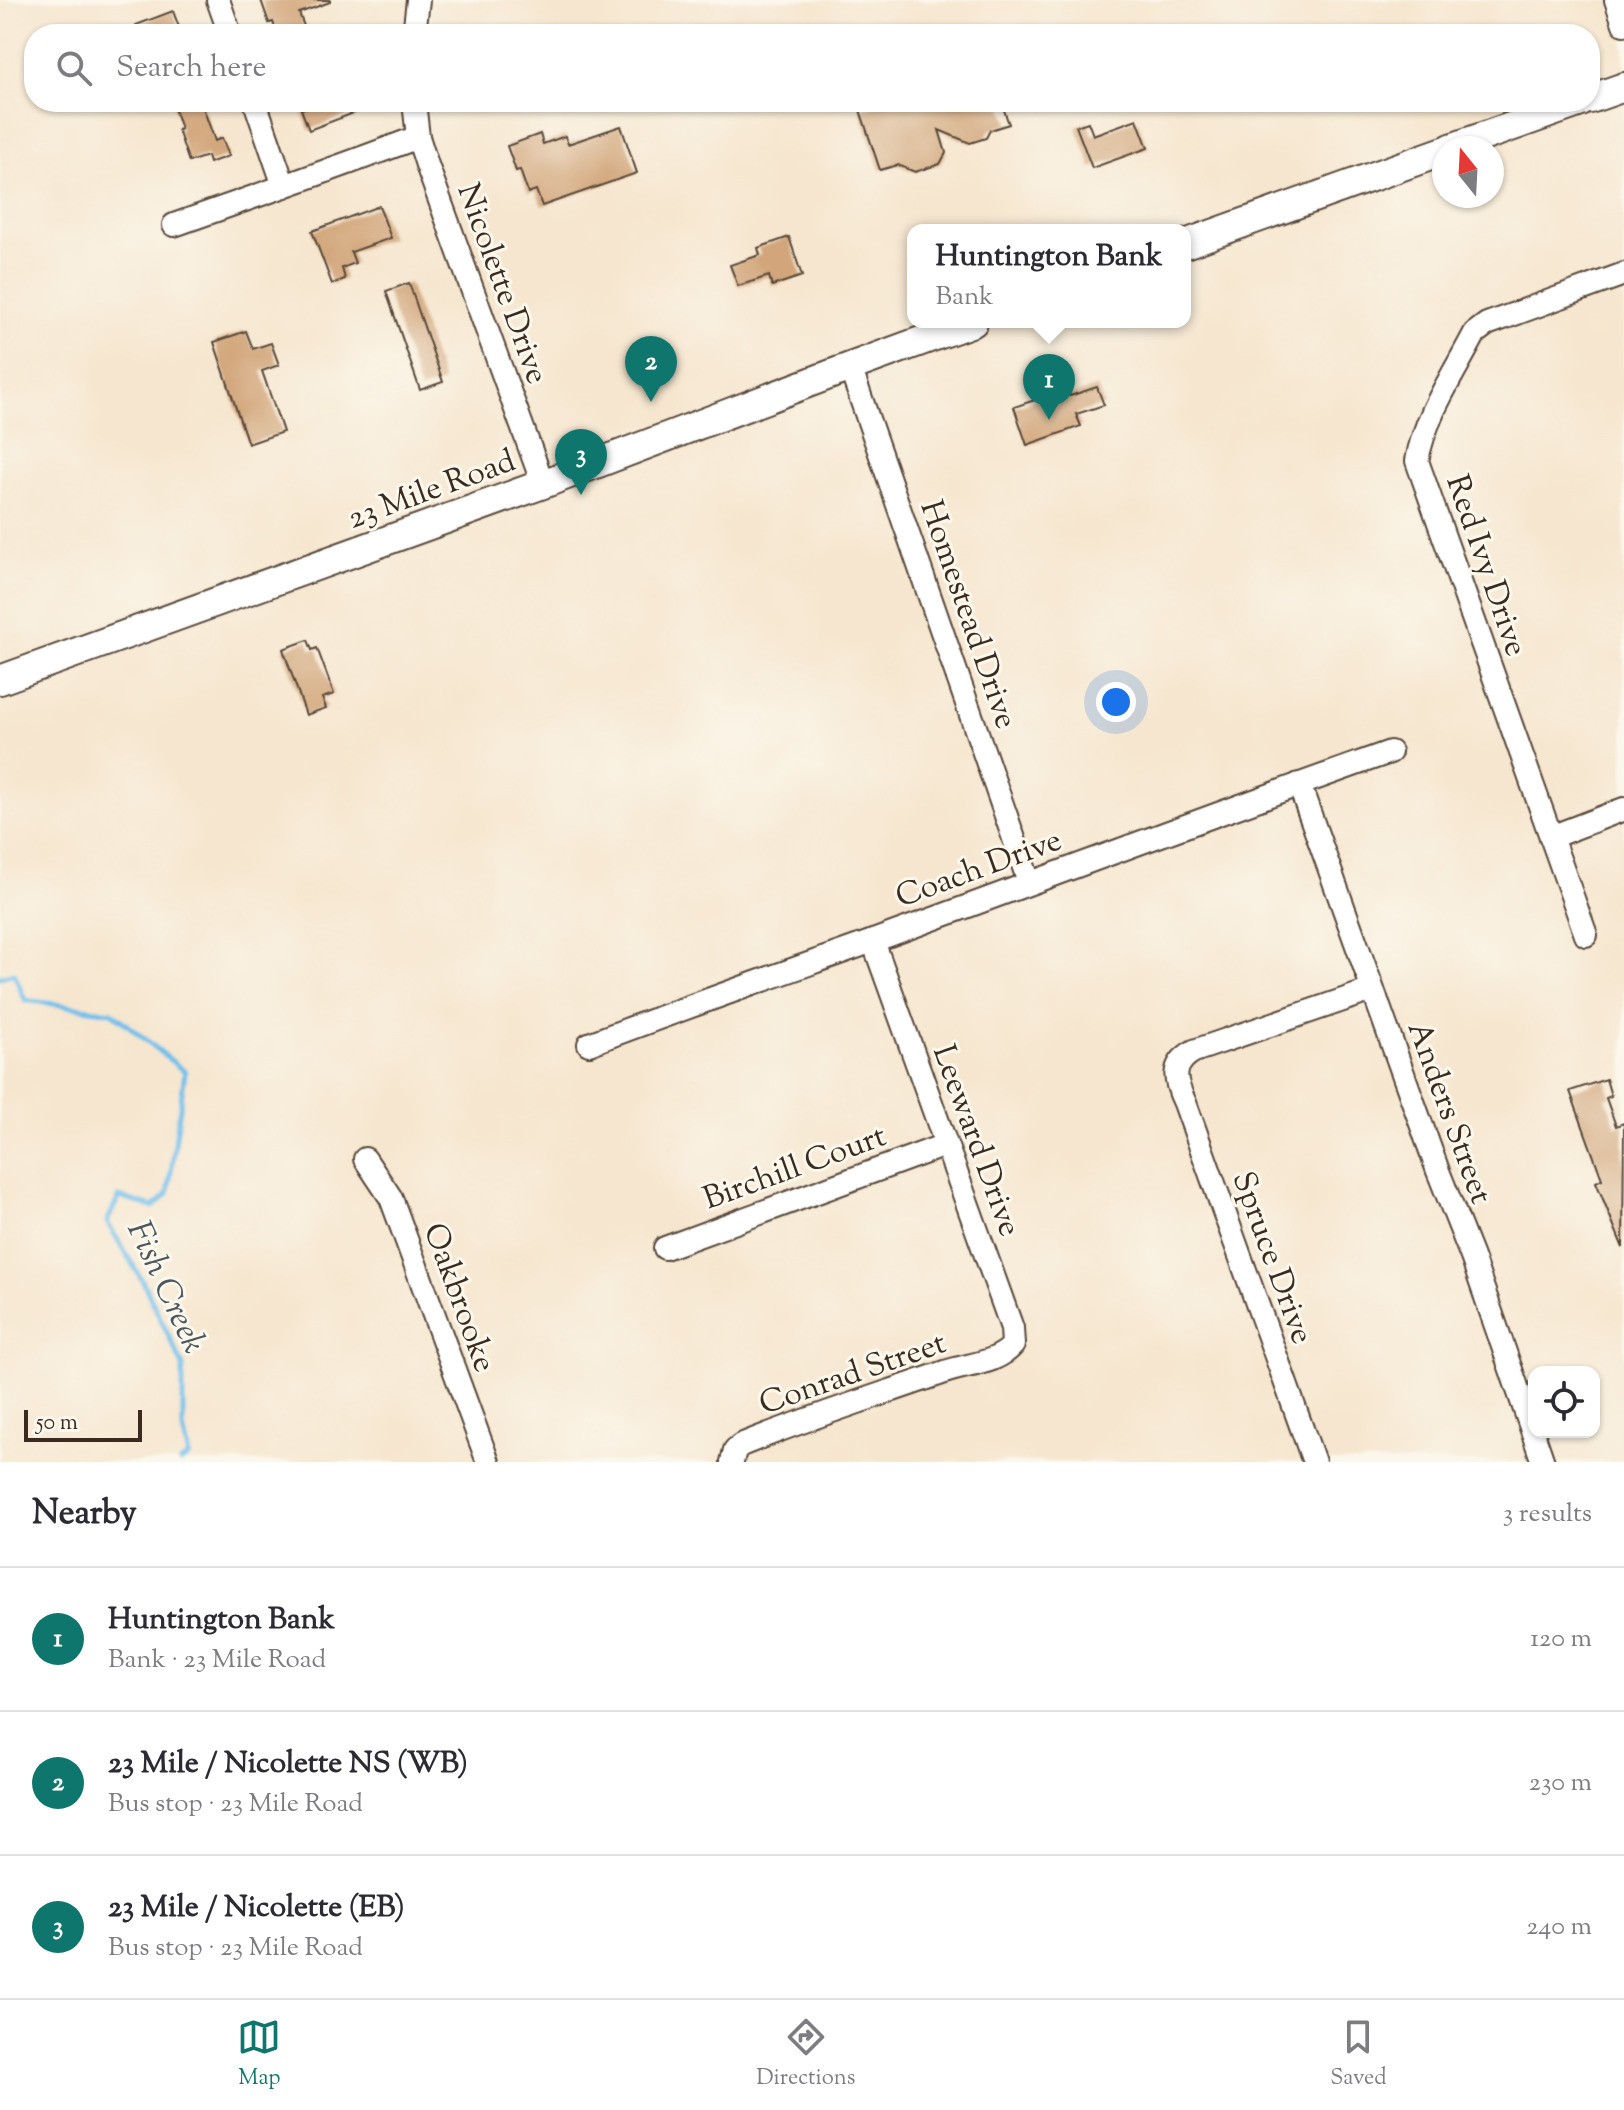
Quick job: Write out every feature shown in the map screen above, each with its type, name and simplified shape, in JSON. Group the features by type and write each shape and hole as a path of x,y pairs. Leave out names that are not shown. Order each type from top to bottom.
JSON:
{"main road":[{"path":"1600,95 1624,87"},
{"path":"1485,136 1553,112"},
{"path":"1191,242 1432,155"},
{"name":"23 Mile Road","path":"0,680 543,484 957,328"}],"street":[{"path":"218,0 226,24"},
{"path":"415,24 418,0"},
{"path":"1616,0 1624,24"},
{"path":"258,112 284,186"},
{"name":"Nicolette Drive","path":"415,112 418,137 543,484"},
{"path":"174,225 418,137"},
{"name":"Red Ivy Drive","path":"1586,935 1417,461 1431,417 1475,333 1487,324 1624,274"},
{"name":"Homestead Drive","path":"850,367 1029,882"},
{"name":"Coach Drive","path":"589,1044 1390,752"},
{"name":"Anders Street","path":"1299,784 1472,1257 1543,1462"},
{"path":"1551,837 1624,809"},
{"name":"Leeward Drive","path":"873,941 1012,1328 1013,1345 1000,1356"},
{"name":"Spruce Drive","path":"1314,1462 1177,1087 1176,1073 1180,1062 1194,1051 1372,990"},
{"name":"Birchill Court","path":"665,1248 945,1145"},
{"name":"Oakbrooke","path":"365,1159 391,1198 488,1462"},
{"name":"Conrad Street","path":"732,1460 735,1450 747,1443 949,1370 1000,1356"}],"building":[{"path":"261,0 330,0 299,13 303,24 269,23"},
{"path":"173,11 178,24 139,24"},
{"path":"175,112 205,112 215,141 222,138 229,156 209,163 207,156 189,162 178,130 181,129"},
{"path":"302,112 354,112 354,113 309,130"},
{"path":"861,112 1005,112 1009,124 990,130 986,138 970,143 939,130 946,153 940,164 915,172 898,165 880,170"},
{"path":"1137,119 1148,148 1092,168 1076,126 1088,122 1093,135"},
{"path":"621,126 637,173 542,206 536,190 528,193 507,146 540,134 543,144 565,136 568,144"},
{"path":"379,206 391,238 351,252 355,263 342,268 345,279 332,284 312,231"},
{"path":"789,237 802,276 772,286 769,276 738,286 730,265 760,255 758,248"},
{"path":"409,283 443,382 420,390 386,291"},
{"path":"246,331 253,349 271,343 279,365 262,371 283,432 248,444 214,342"},
{"path":"1097,387 1104,405 1076,414 1081,426 1027,445 1014,407 1067,389 1070,396"},
{"path":"308,640 312,650 317,648 334,694 322,698 326,708 306,715 283,649"},
{"path":"1606,1079 1611,1096 1606,1098 1616,1126 1624,1123 1623,1248 1596,1182 1602,1179 1570,1091"}],"waterway":[{"name":"Fish Creek","path":"0,977 14,973 25,1000 112,1012 185,1072 168,1194 153,1207 119,1197 107,1222 142,1280 183,1366 183,1428 189,1456 181,1462"}],"place":[{"name":"23 Mile / Nicolette NS (WB)","path":"651,402"},
{"name":"Huntington Bank","path":"1049,420"},
{"name":"23 Mile / Nicolette (EB)","path":"581,495"}]}
